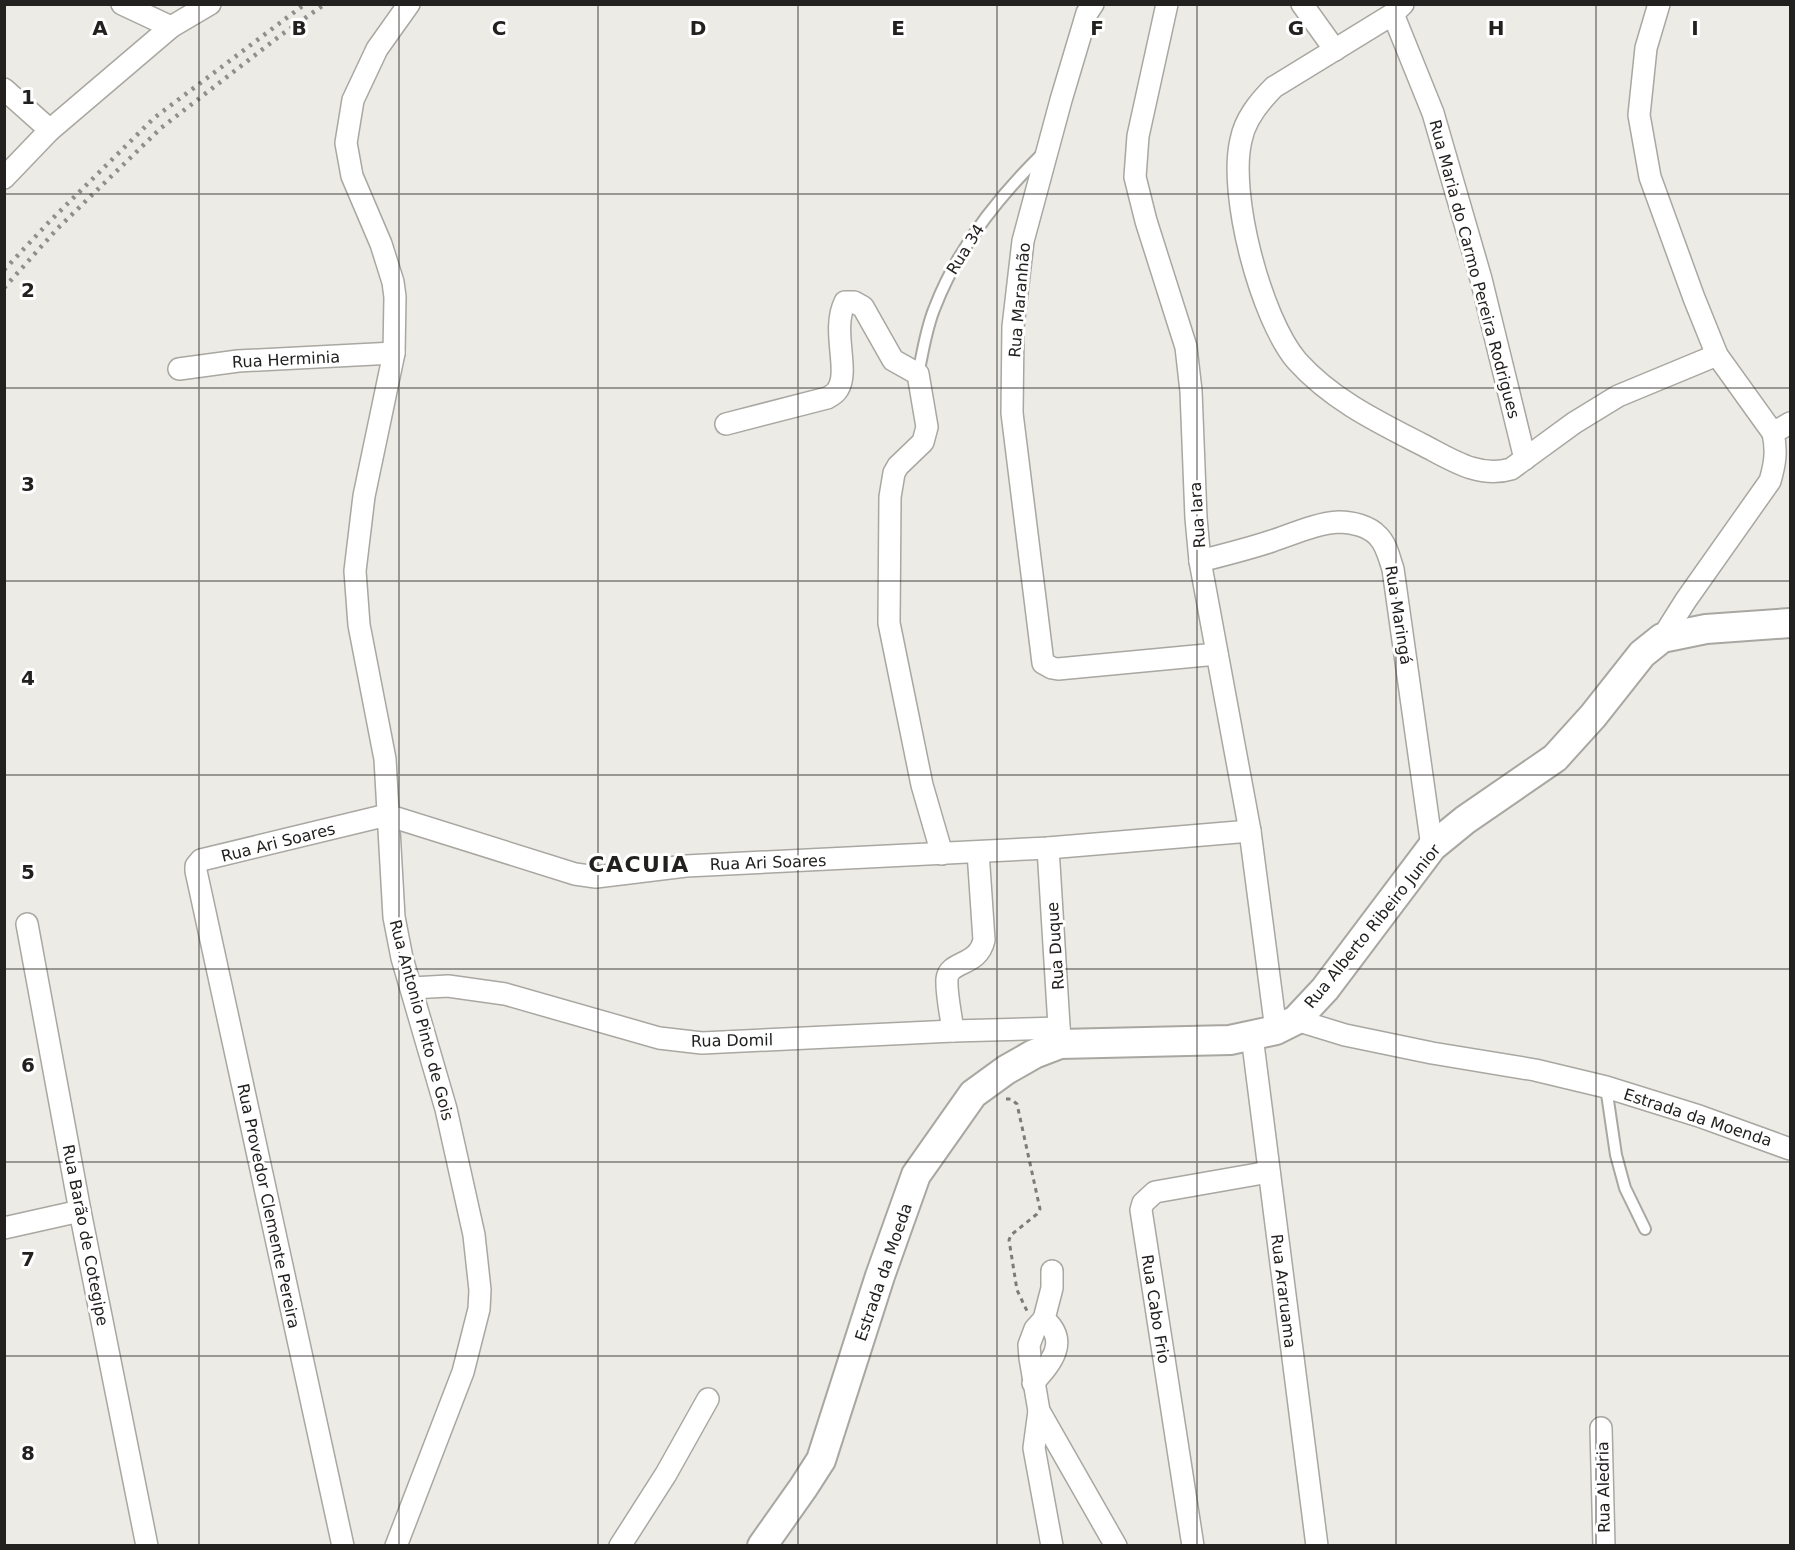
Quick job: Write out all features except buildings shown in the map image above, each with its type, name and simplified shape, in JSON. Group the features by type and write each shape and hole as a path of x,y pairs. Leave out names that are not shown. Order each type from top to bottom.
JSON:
{"main road":[{"name":"Rua Alberto Ribeiro Junior","path":"1275,1029 1325,988 1432,847 1465,820 1555,758 1593,716 1642,654 1662,638 1706,629 1791,623"},
{"path":"1060,1036 1230,1040 1275,1029"},
{"name":"Estrada da Moeda","path":"762,1545 821,1460 880,1276 916,1175 973,1094 1060,1036"}],"street":[{"path":"122,4 171,27"},
{"path":"4,178 50,130 171,27 210,4"},
{"name":"Rua Antonio Pinto de Gois","path":"396,1545 463,1372 479,1310 480,1290 474,1235 446,1109 402,958 394,916 385,759 359,625 355,571 364,496 394,353 395,297 393,282 381,244 352,176 346,143 353,100 377,49 409,4"},
{"name":"Rua Maranhão","path":"1093,4 1087,13 1061,100 1023,241 1013,327 1012,413 1043,663 1058,669 1217,654"},
{"name":"Rua Iara","path":"1167,4 1138,136 1135,177 1146,221 1186,347 1191,391 1200,561 1250,831 1275,1029"},
{"path":"1302,4 1335,50"},
{"path":"1659,4 1646,48 1639,115 1650,177 1717,355 1782,428 1770,481 1662,638"},
{"path":"1398,9 1274,87 1261,99 1249,118 1241,138 1237,160 1237,181 1250,254 1276,326 1296,358 1319,383 1346,403 1377,421 1465,465 1483,472 1499,472 1511,469 1574,423 1618,396 1717,355"},
{"name":"Rua Maria do Carmo Pereira Rodrigues","path":"1398,9 1433,113 1481,279 1525,459"},
{"path":"4,89 50,130"},
{"path":"726,424 827,398 838,391 842,380 839,323 845,302 863,307 893,360 918,374 927,427 923,442 898,466 894,473 891,489 889,623 922,785 942,854"},
{"name":"Rua Herminia","path":"179,369 238,361 394,353"},
{"name":"Rua Maringá","path":"1200,561 1253,548 1316,527 1339,522 1357,524 1378,535 1386,548 1393,569 1432,847"},
{"name":"Rua Ari Soares","path":"196,866 201,860 387,815 567,872 596,877 708,864 1048,848 1250,831"},
{"name":"Rua Duque","path":"1048,848 1060,1036"},
{"path":"953,1031 947,978 953,968 978,956 984,940 978,852"},
{"name":"Rua Provedor Clemente Pereira","path":"196,866 343,1545"},
{"name":"Rua Barão de Cotegipe","path":"27,924 80,1211 147,1545"},
{"name":"Rua Domil","path":"412,988 448,986 505,994 659,1038 702,1043 953,1031 1060,1036"},
{"name":"Estrada da Moenda","path":"1275,1029 1345,1035 1432,1053 1535,1070 1606,1087 1699,1116 1791,1149"},
{"name":"Rua Araruama","path":"1275,1029 1269,1172 1317,1545"},
{"name":"Rua Cabo Frio","path":"1193,1545 1141,1210 1143,1203 1155,1192 1269,1172"},
{"path":"4,1228 80,1211"},
{"path":"1052,1271 1052,1288 1039,1324 1053,1327 1056,1350 1051,1362 1033,1383 1039,1411 1116,1545"},
{"path":"620,1545 666,1474 708,1399"},
{"path":"1039,1411 1034,1448 1052,1545"},
{"name":"Rua Aledria","path":"1601,1428 1604,1545"}],"lane":[{"name":"Rua 34","path":"918,374 934,308 952,268 974,232 1020,175 1050,145"},
{"path":"1606,1087 1616,1155 1625,1188 1645,1228"}],"path":[{"path":"973,1094 992,1099 1011,1099 1017,1104 1040,1209 1011,1235 1009,1240 1017,1290 1039,1324"}],"railway":[{"path":"4,270 154,118 305,4"},
{"path":"4,288 57,229 161,128 281,35 325,4"}],"district":[{"name":"CACUIA","path":"639,864"}]}
